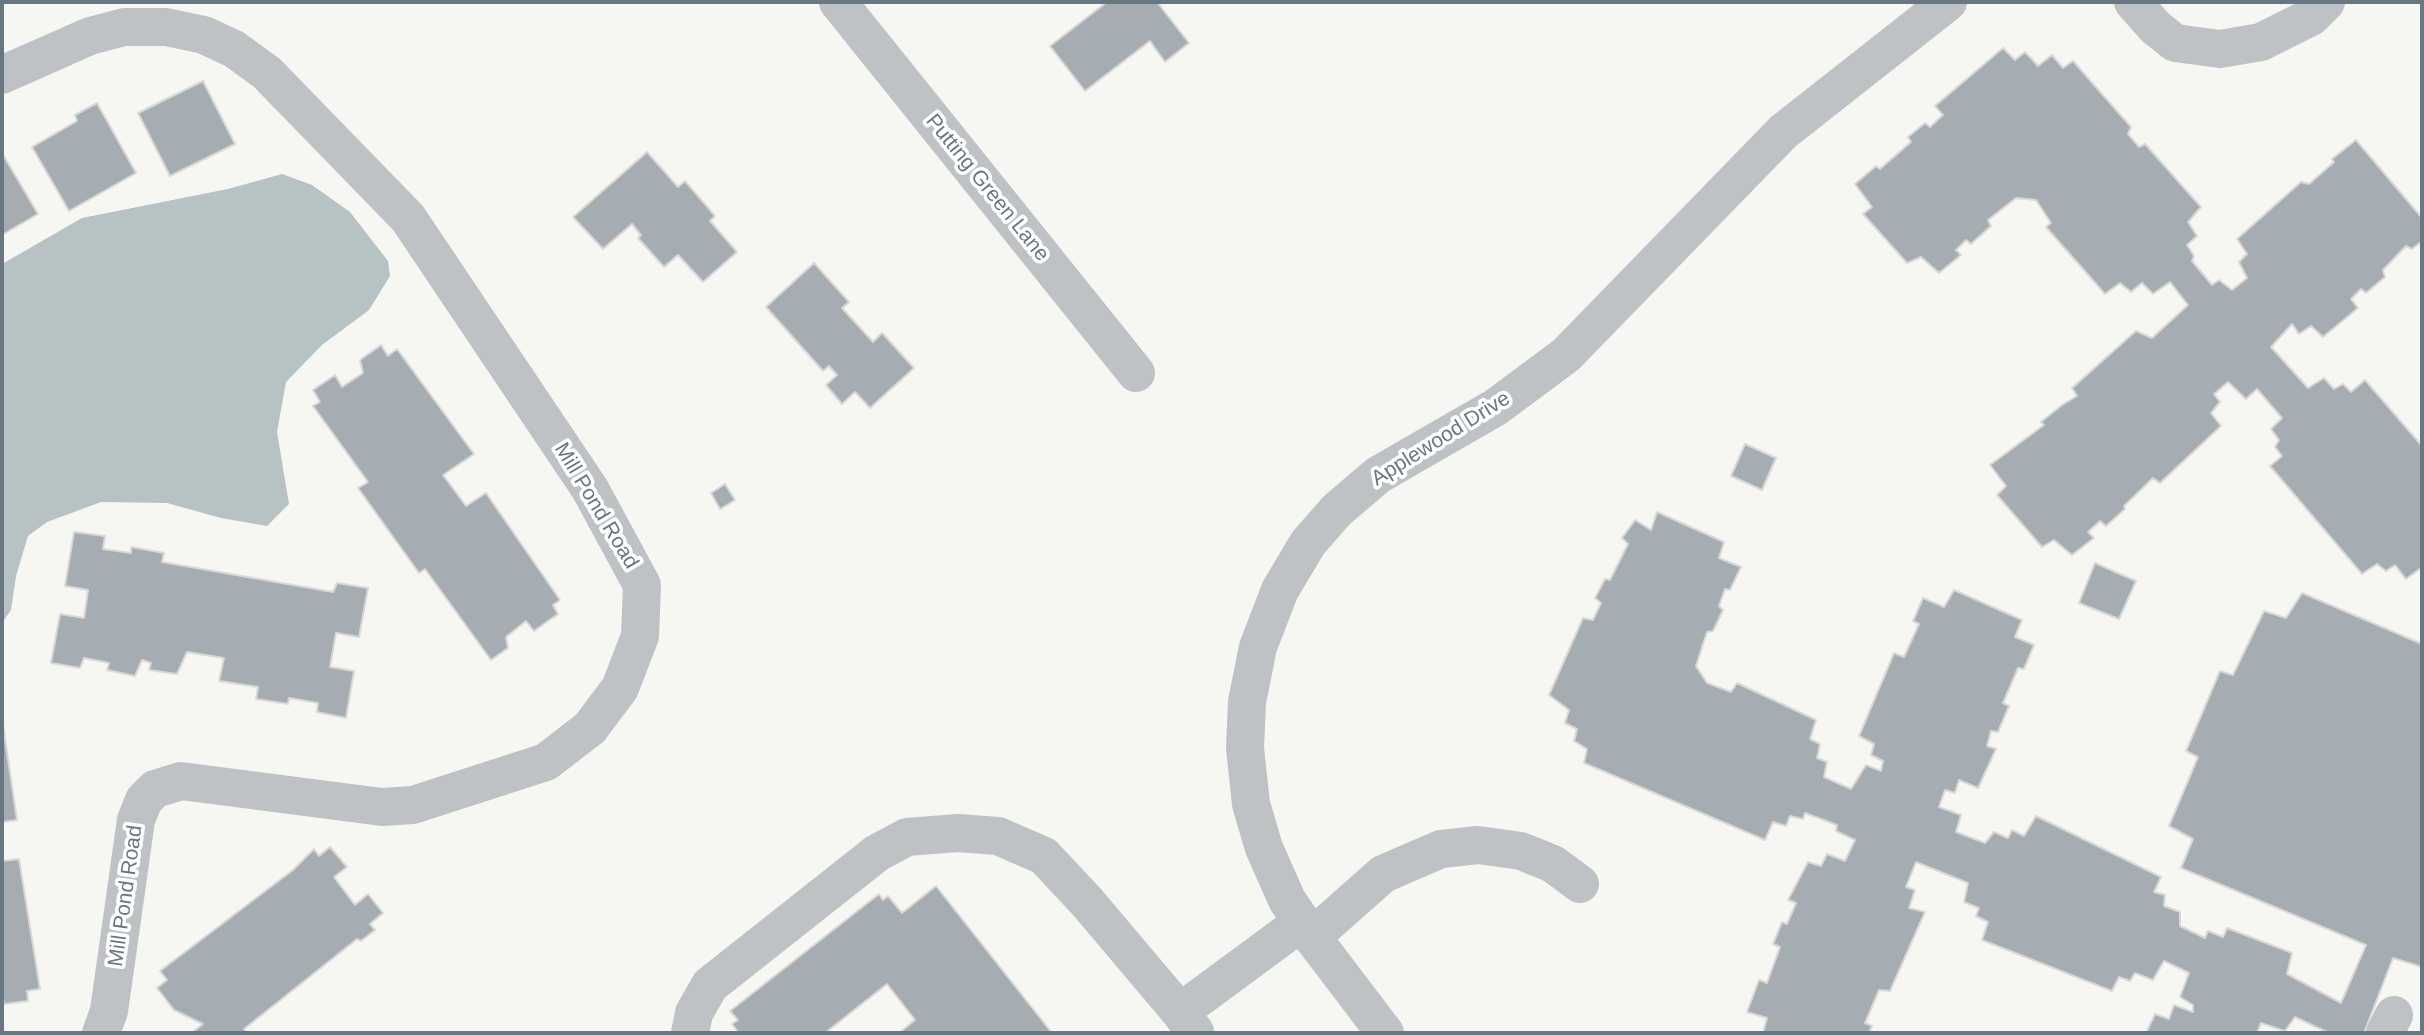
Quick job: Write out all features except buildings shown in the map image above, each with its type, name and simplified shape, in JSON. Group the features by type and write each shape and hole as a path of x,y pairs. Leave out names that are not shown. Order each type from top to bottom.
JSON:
{"street":[{"name":"Applewood Drive","path":"1385,1033 1287,900 1264,848 1251,804 1245,748 1247,702 1258,647 1280,590 1308,543 1337,510 1378,475 1496,407 1566,355 1783,132 1948,2"},
{"path":"2133,2 2155,27 2175,43 2220,49 2261,42 2311,18 2326,2"},
{"name":"Putting Green Lane","path":"846,5 1136,373"},
{"name":"Mill Pond Road","path":"2,75 90,36 124,27 166,27 204,35 224,44 267,73 408,218 590,489 642,585 640,636 620,688 590,728 546,762 413,805 382,807 181,781 155,789 144,800 136,820 109,1011 101,1033"},
{"path":"690,1033 694,1013 710,985 877,853 907,837 958,833 998,836 1044,856 1087,902 1188,1023 1383,874 1441,849 1478,845 1521,851 1553,864 1580,884"}],"shaded area":[{"path":"282,174 312,185 350,212 388,261 390,276 369,310 322,345 286,382 277,432 289,504 267,526 221,518 167,503 101,502 47,522 28,536 16,576 11,610 2,623 2,264 82,218 228,189"}]}
